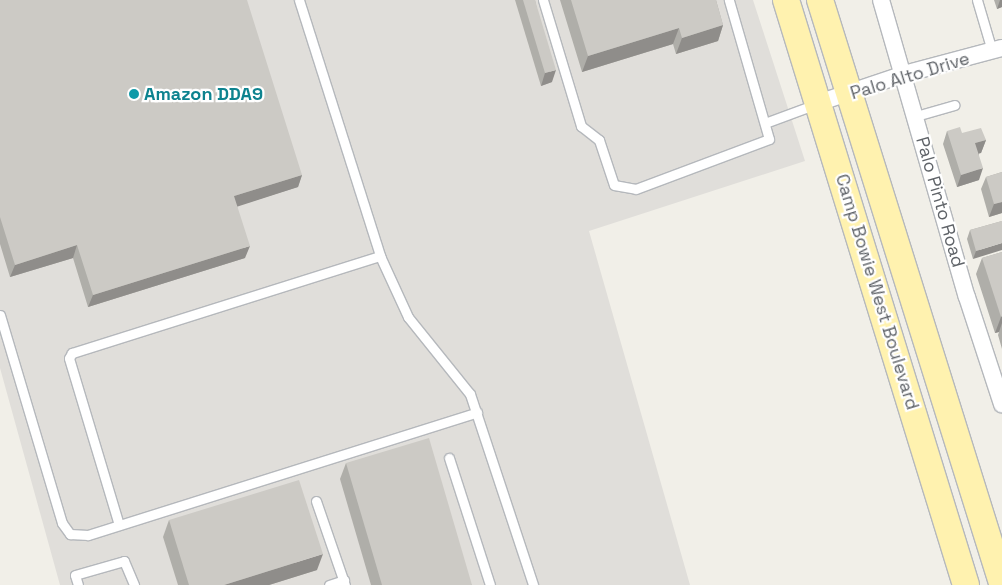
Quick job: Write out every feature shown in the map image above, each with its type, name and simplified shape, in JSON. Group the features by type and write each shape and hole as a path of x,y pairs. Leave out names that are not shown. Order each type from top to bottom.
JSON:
{"main road":[{"name":"Camp Bowie West Boulevard","path":"786,0 966,585"},
{"name":"Camp Bowie West Boulevard","path":"820,0 1002,584"}],"street":[{"name":"Palo Pinto Road","path":"881,0 904,74 967,297 1002,404"},
{"name":"Palo Alto Drive","path":"818,103 849,95 904,74 997,49"}],"lane":[{"path":"299,0 380,256 408,317 442,355 470,394 533,585"},
{"path":"543,0 581,126 599,140 614,185 636,189 769,139 729,0"},
{"path":"977,0 997,49"},
{"path":"764,123 818,103"},
{"path":"916,116 954,105"},
{"path":"119,525 70,358 72,353 380,256"},
{"path":"0,315 62,523 70,534 88,535 477,412"},
{"path":"449,458 490,585"},
{"path":"316,501 344,582 329,585"},
{"path":"78,585 75,575 124,561 134,585"}],"shaded area":[{"path":"0,0 753,0 805,161 589,231 690,585 60,585 0,368"}],"building":[{"name":"Amazon DDA9","path":"0,0 247,0 302,175 234,196 250,246 93,295 77,245 15,265 0,217"},
{"path":"523,0 535,0 556,70 545,73"},
{"path":"571,0 716,0 723,25 682,38 679,28 588,56"},
{"path":"960,127 962,133 981,128 986,140 975,143 983,168 961,175 947,131"},
{"path":"1002,172 1002,202 994,204 986,177"},
{"path":"1002,221 1002,243 976,251 970,230"},
{"path":"1002,252 1002,316 1001,317 982,258"},
{"path":"429,438 472,585 382,585 346,463"},
{"path":"299,480 323,554 224,585 189,585 169,520"}],"place":[{"name":"Amazon DDA9","path":"134,94"}]}
